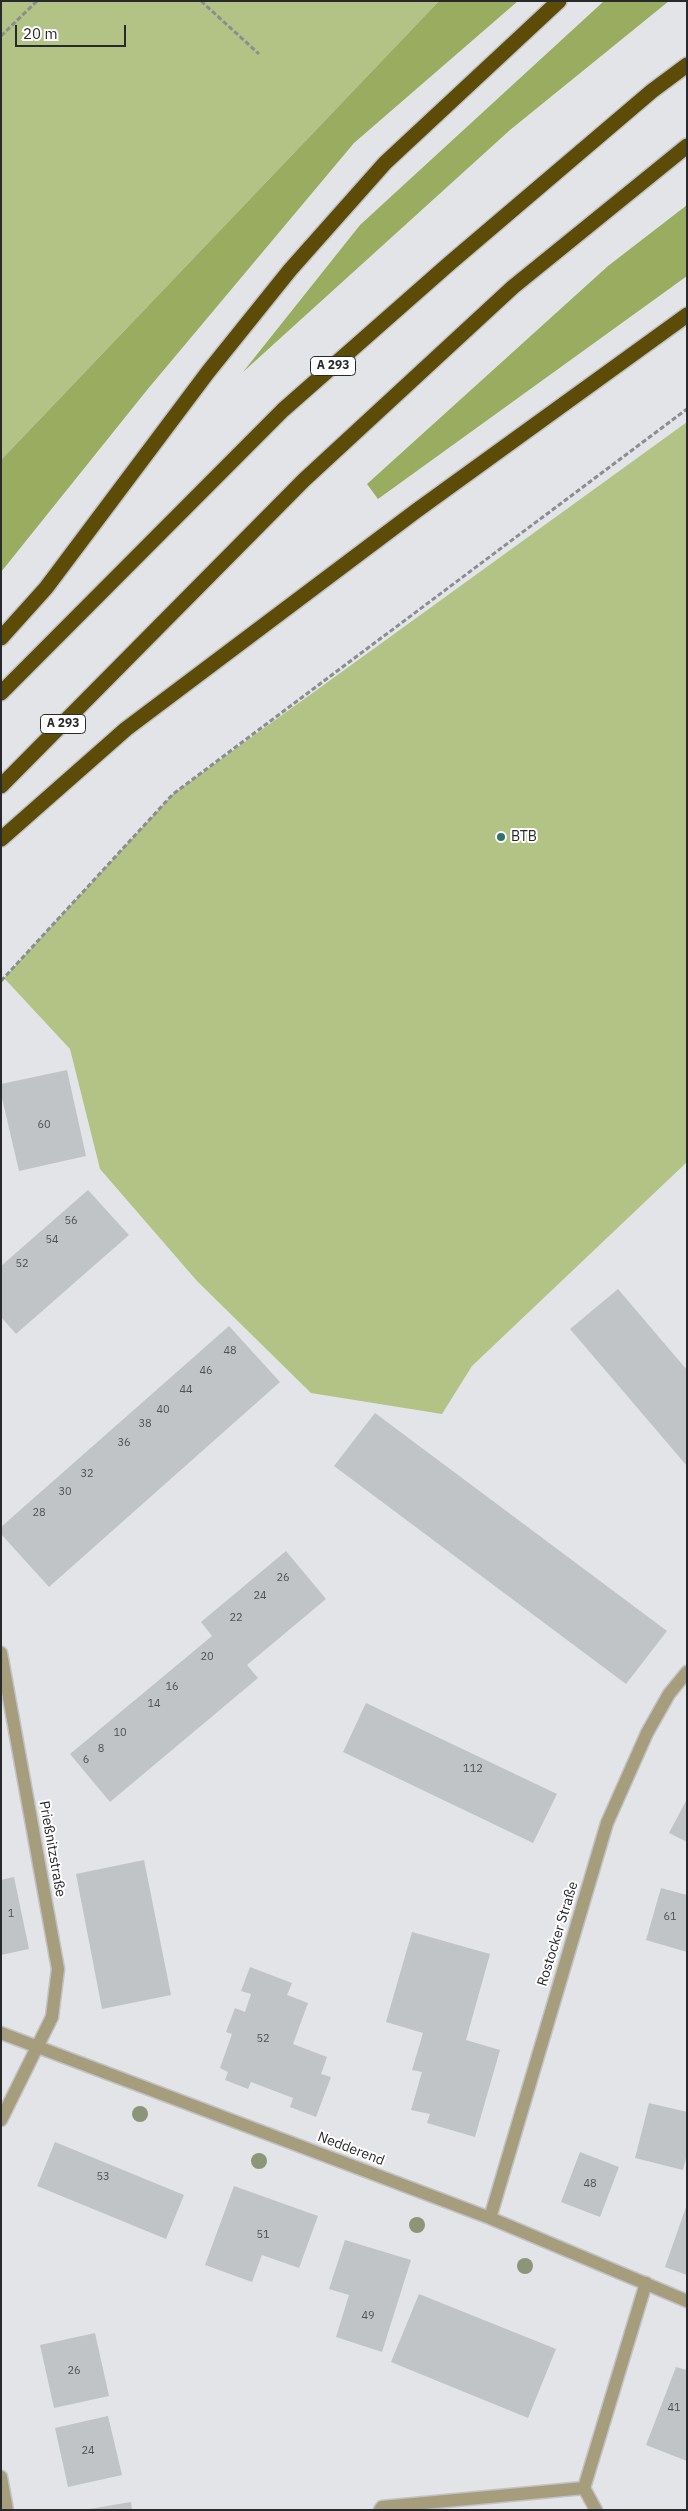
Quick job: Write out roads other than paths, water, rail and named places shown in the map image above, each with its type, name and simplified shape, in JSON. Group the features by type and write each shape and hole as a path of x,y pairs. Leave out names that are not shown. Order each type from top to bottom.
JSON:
{"highway":[{"path":"1,638 46,588 208,372 290,270 385,163 559,1"},
{"name":"A 293","path":"1,693 283,410 450,263 644,98 687,65"},
{"name":"A 293","path":"1,786 304,480 513,287 687,146"},
{"path":"1,839 126,729 416,511 687,315"}],"street":[{"name":"Prießnitzstraße","path":"1,1653 58,1969 52,2018 1,2120"},
{"name":"Rostocker Straße","path":"490,2218 607,1823 647,1733 669,1694 687,1672"},
{"name":"Nedderend","path":"1,2033 490,2218 646,2282 687,2301"},
{"path":"596,2510 584,2488 646,2282"},
{"path":"1,2477 7,2510"},
{"path":"380,2510 382,2507 584,2488"}],"place":[{"name":"BTB","path":"501,837"}]}
